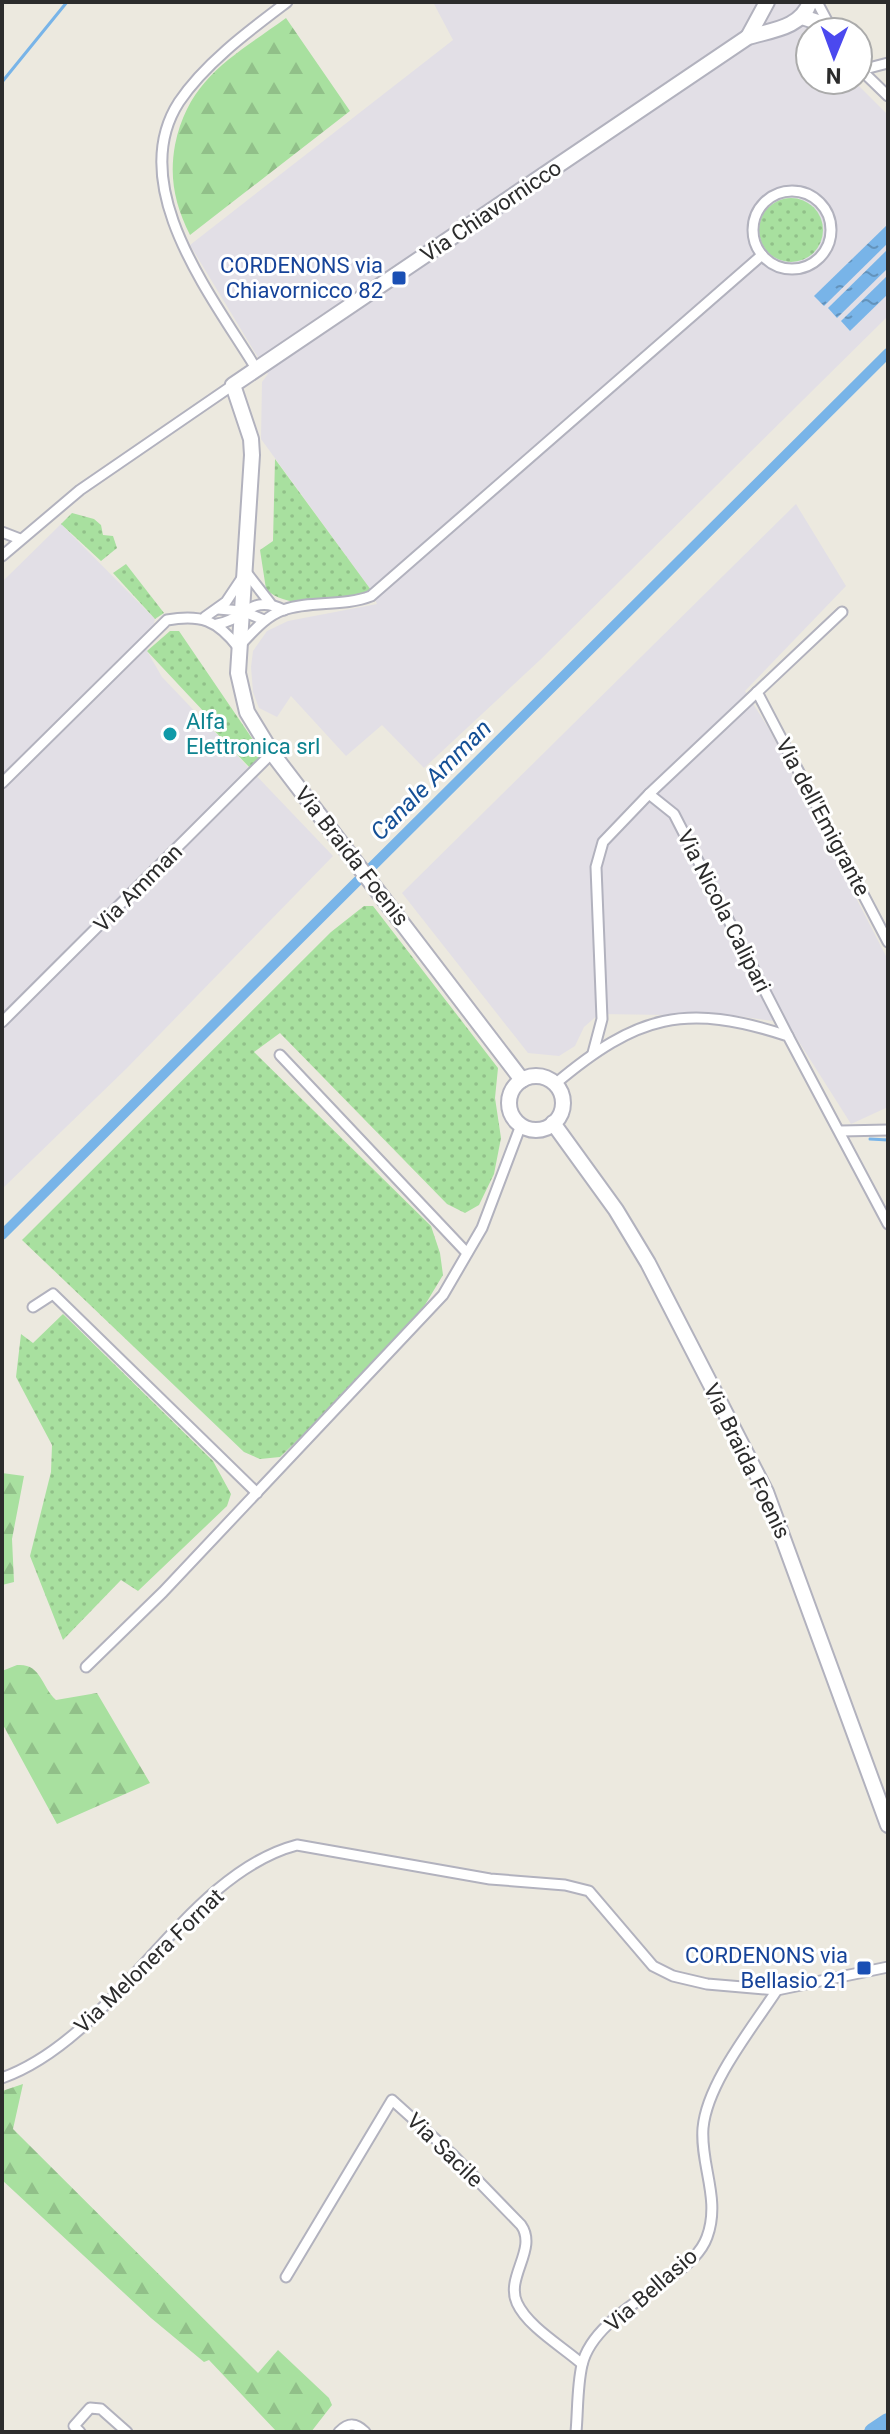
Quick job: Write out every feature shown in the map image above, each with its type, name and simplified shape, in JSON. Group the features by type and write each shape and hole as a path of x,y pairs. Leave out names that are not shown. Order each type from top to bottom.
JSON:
{"street":[{"path":"257,370 180,242 167,200 164,144 179,103 199,77 287,2"},
{"path":"748,37 767,2"},
{"path":"748,37 794,21"},
{"name":"Via Chiavornicco","path":"2,556 80,490 748,37"},
{"path":"794,191 804,193 821,205 828,215 831,232 826,249 816,260 802,267 786,268 762,255 753,228 764,202 779,193 794,191"},
{"path":"205,617 217,624 238,647 264,620 284,610 358,602 371,596 762,255"},
{"path":"233,385 251,439 252,455 242,611"},
{"path":"2,532 20,539"},
{"path":"246,572 270,603 284,610"},
{"path":"2,783 167,620 205,617 233,594 246,572"},
{"path":"217,624 232,622 242,611 270,603"},
{"path":"218,609 242,611 264,620"},
{"name":"Via Braida Foenis","path":"242,611 238,647 243,699 272,753 522,1080"},
{"path":"593,1053 602,1019 596,867 603,842 649,794 842,612"},
{"name":"Via dell'Emigrante","path":"757,692 888,942"},
{"name":"Via Amman","path":"3,1023 272,753"},
{"name":"Via Nicola Calipari","path":"649,794 674,814 888,1224"},
{"path":"555,1084 593,1053 639,1028 668,1018 739,1020 788,1036"},
{"path":"280,1055 467,1253"},
{"path":"539,1076 555,1084 562,1108 553,1123 539,1130 521,1125 512,1116 509,1104 512,1091 522,1080 539,1076"},
{"name":"Via Braida Foenis","path":"553,1123 616,1210 648,1263 766,1492 888,1825"},
{"path":"86,1667 163,1592 443,1295 482,1228 521,1125"},
{"path":"841,1131 888,1130"},
{"path":"33,1307 53,1294 257,1493"},
{"name":"Via Melonera Fornat","path":"2,2078 31,2067 66,2043 201,1907 249,1865 270,1852 297,1845 490,1879 565,1885 589,1891 653,1966 673,1976 707,1984 777,1990"},
{"path":"777,1990 888,1967"},
{"name":"Via Bellasio","path":"576,2432 582,2364 590,2346 606,2327 690,2262 707,2238 713,2188 704,2142 704,2120 724,2071 777,1990"},
{"name":"Via Sacile","path":"286,2277 392,2100 431,2134 521,2225 527,2234 527,2243 513,2288 516,2301 523,2313 582,2364"},
{"path":"77,2429 90,2408 101,2409 127,2432"},
{"path":"339,2432 355,2424 365,2432"}],"shaded area":[{"path":"433,2 806,2 813,16 794,16 794,96 869,96 888,115 888,316 540,660 424,768 382,725 346,756 291,696 277,717 259,708 253,692 251,667 253,651 267,631 288,621 377,604 371,590 261,439 262,382 268,374 190,245 453,40"},
{"path":"796,504 846,586 745,691 769,729 888,960 888,1107 851,1124 787,1023 737,1016 599,1014 584,1027 575,1046 559,1056 528,1053 402,893"},
{"path":"61,524 155,619 147,651 162,677 333,856 127,1068 2,1189 2,582"}],"green space":[{"path":"286,18 350,111 190,235 180,213 173,180 173,157 182,122 191,102 216,70"},
{"path":"791,198 803,200 814,207 821,218 821,242 814,253 803,260 791,262 779,260 768,253 761,242 759,230 761,218 768,207 779,200"},
{"path":"275,459 371,590 332,600 302,602 288,601 266,589 260,550 273,541"},
{"path":"72,513 94,519 101,525 103,535 113,536 117,548 101,561 61,524"},
{"path":"126,564 164,613 155,619 113,573"},
{"path":"170,631 179,631 264,756 252,770 203,719 206,714 147,651"},
{"path":"364,906 373,906 498,1068 495,1098 501,1138 494,1174 479,1205 465,1213 447,1204 280,1033 254,1052 431,1226 443,1275 408,1333 280,1457 260,1459 244,1452 22,1240 331,932"},
{"path":"63,1314 213,1461 231,1494 227,1506 138,1591 121,1580 63,1640 30,1556 51,1472 52,1445 16,1377 21,1334 33,1343"},
{"path":"2,1473 24,1476 12,1539 14,1582 2,1585"},
{"path":"25,1665 36,1672 56,1700 97,1693 150,1783 57,1824 2,1723 2,1671"},
{"path":"23,2084 13,2129 258,2373 278,2350 329,2398 332,2405 311,2432 277,2432 209,2360 204,2362 151,2318 2,2180 2,2091"}],"water":[{"path":"888,224 888,243 824,306 814,296"},
{"path":"888,249 888,268 837,318 828,308"},
{"path":"888,275 888,294 850,331 841,321"}],"waterway":[{"path":"2,82 67,2"},
{"name":"Canale Amman","path":"2,1235 888,353"},
{"path":"870,1139 888,1140"},
{"path":"873,2432 888,2422"}],"place":[{"name":"CORDENONS via Chiavornicco 82","path":"399,278"},
{"name":"Alfa Elettronica srl","path":"170,734"},
{"name":"CORDENONS via Bellasio 21","path":"864,1968"}]}
